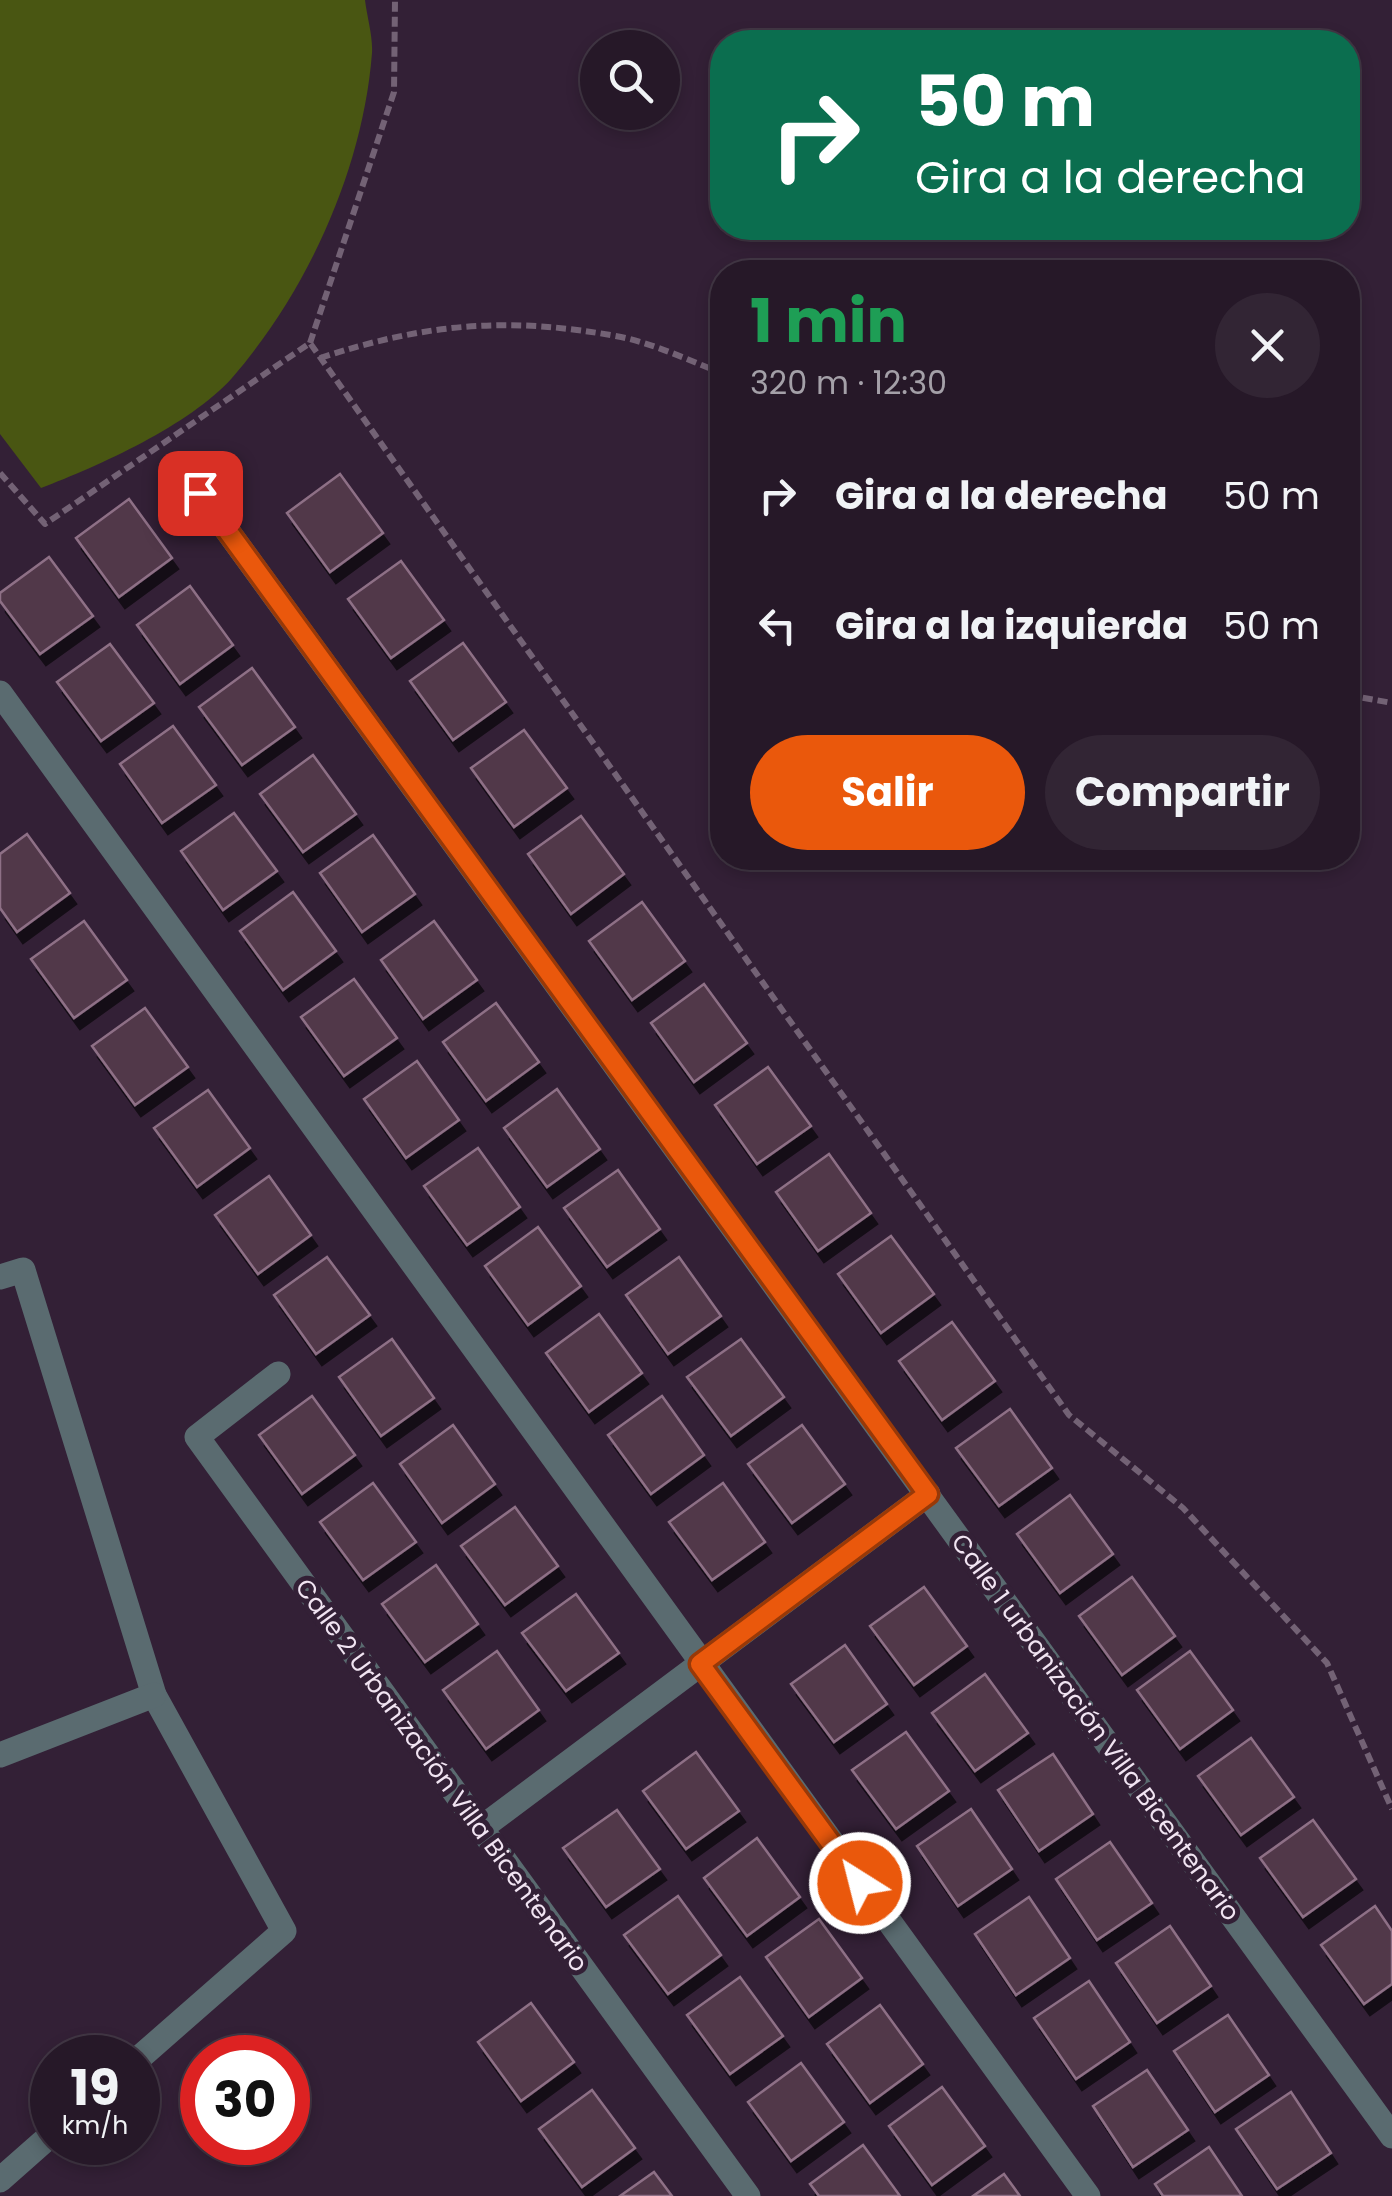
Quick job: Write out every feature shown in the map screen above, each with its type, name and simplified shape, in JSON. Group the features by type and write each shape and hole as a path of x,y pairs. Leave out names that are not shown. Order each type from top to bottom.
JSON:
{"street":[{"name":"Calle 1 urbanización Villa Bicentenario","path":"200,493 1392,2136"},
{"path":"0,694 1088,2196"},
{"path":"0,1277 23,1270 154,1695 284,1930 160,2040"},
{"name":"Calle 2 Urbanización Villa Bicentenario","path":"278,1374 197,1437 748,2196"},
{"path":"480,1829 928,1494"},
{"path":"0,1755 154,1695"},
{"path":"0,2180 30,2153"}],"path":[{"path":"0,473 45,524 310,342 394,92 395,0"},
{"path":"320,358 383,337 478,322 624,338 710,369"},
{"path":"310,342 1069,1415 1183,1508 1327,1664 1392,1809"},
{"path":"1360,697 1392,702"}],"green space":[{"path":"0,0 365,0 372,40 367,97 344,184 307,267 259,344 232,378 193,412 116,456 41,488 0,434"}],"building":[{"path":"340,474 383,533 330,572 287,513"},
{"path":"129,499 172,558 119,597 76,538"},
{"path":"49,557 93,616 40,654 0,601 0,593"},
{"path":"401,561 444,620 391,658 348,599"},
{"path":"190,586 233,645 180,684 137,625"},
{"path":"463,643 506,702 453,740 410,681"},
{"path":"110,644 154,703 101,741 57,682"},
{"path":"252,668 295,727 242,765 199,707"},
{"path":"173,726 216,785 162,823 120,764"},
{"path":"524,730 567,788 514,827 471,768"},
{"path":"313,755 356,814 303,852 260,794"},
{"path":"234,813 277,871 223,910 181,851"},
{"path":"581,816 624,874 571,914 528,854"},
{"path":"27,834 70,893 17,932 0,908 0,854"},
{"path":"373,835 415,894 362,932 320,873"},
{"path":"293,892 336,951 283,990 240,931"},
{"path":"642,902 685,961 632,1000 589,941"},
{"path":"84,921 127,980 74,1018 31,959"},
{"path":"434,921 477,980 423,1019 381,960"},
{"path":"354,979 397,1038 344,1076 301,1017"},
{"path":"704,984 747,1043 694,1082 651,1023"},
{"path":"496,1003 539,1062 486,1101 443,1042"},
{"path":"145,1008 188,1067 135,1105 92,1046"},
{"path":"417,1061 459,1120 406,1158 364,1099"},
{"path":"768,1067 811,1126 757,1164 715,1105"},
{"path":"557,1089 600,1149 547,1187 504,1128"},
{"path":"208,1090 250,1148 197,1187 154,1128"},
{"path":"478,1148 520,1207 467,1245 424,1186"},
{"path":"829,1154 871,1213 818,1251 776,1192"},
{"path":"618,1170 660,1229 607,1267 564,1208"},
{"path":"269,1176 311,1235 258,1274 215,1215"},
{"path":"538,1227 581,1286 528,1325 485,1266"},
{"path":"891,1236 934,1294 881,1333 838,1274"},
{"path":"327,1257 370,1315 316,1354 274,1295"},
{"path":"679,1257 721,1316 668,1354 626,1295"},
{"path":"599,1314 642,1373 589,1412 546,1353"},
{"path":"952,1322 995,1381 942,1420 899,1361"},
{"path":"392,1339 434,1398 381,1436 339,1377"},
{"path":"741,1339 784,1397 731,1436 687,1377"},
{"path":"312,1396 355,1455 302,1494 259,1435"},
{"path":"662,1396 704,1455 651,1494 608,1435"},
{"path":"1010,1409 1052,1468 999,1506 956,1448"},
{"path":"453,1425 495,1484 442,1523 400,1464"},
{"path":"802,1425 845,1484 792,1523 748,1464"},
{"path":"373,1483 416,1542 363,1580 320,1522"},
{"path":"723,1483 765,1542 712,1580 669,1522"},
{"path":"1070,1495 1113,1554 1060,1593 1017,1534"},
{"path":"515,1507 558,1566 505,1605 461,1546"},
{"path":"436,1565 478,1624 425,1662 382,1604"},
{"path":"1132,1577 1175,1636 1122,1675 1079,1616"},
{"path":"924,1587 967,1646 914,1685 870,1626"},
{"path":"576,1594 619,1653 566,1691 522,1633"},
{"path":"845,1645 887,1704 834,1742 791,1684"},
{"path":"497,1651 539,1710 486,1749 443,1690"},
{"path":"1190,1651 1233,1710 1180,1749 1137,1690"},
{"path":"985,1674 1028,1733 975,1771 932,1713"},
{"path":"906,1732 949,1791 896,1829 852,1770"},
{"path":"1251,1738 1294,1797 1241,1835 1198,1776"},
{"path":"696,1752 739,1811 686,1849 643,1791"},
{"path":"1053,1754 1093,1814 1039,1851 998,1790"},
{"path":"971,1809 1012,1869 958,1906 917,1846"},
{"path":"617,1810 660,1869 606,1907 563,1848"},
{"path":"1313,1820 1356,1879 1303,1917 1260,1858"},
{"path":"757,1838 800,1897 747,1936 704,1878"},
{"path":"1110,1842 1152,1903 1097,1940 1056,1879"},
{"path":"678,1896 721,1955 668,1994 624,1935"},
{"path":"1029,1897 1070,1958 1016,1995 975,1934"},
{"path":"1375,1906 1392,1931 1392,1984 1364,2004 1321,1945"},
{"path":"819,1919 862,1978 809,2017 766,1957"},
{"path":"1170,1926 1211,1986 1157,2023 1116,1963"},
{"path":"740,1977 783,2036 730,2074 687,2015"},
{"path":"1089,1981 1130,2042 1076,2079 1034,2018"},
{"path":"531,2003 574,2062 521,2101 478,2042"},
{"path":"880,2005 923,2064 870,2103 827,2044"},
{"path":"1228,2015 1269,2075 1215,2112 1174,2051"},
{"path":"801,2063 844,2122 791,2161 748,2102"},
{"path":"1147,2070 1188,2130 1133,2167 1093,2106"},
{"path":"942,2087 985,2146 932,2185 889,2126"},
{"path":"592,2090 635,2148 582,2187 539,2129"},
{"path":"1291,2092 1331,2153 1277,2189 1236,2129"},
{"path":"863,2145 900,2196 819,2196 810,2184"},
{"path":"1209,2147 1242,2196 1163,2196 1155,2184"},
{"path":"654,2172 672,2196 620,2196"},
{"path":"1004,2174 1020,2196 973,2196"}],"route":[{"path":"200,493 928,1494 700,1664 860,1883"}]}
